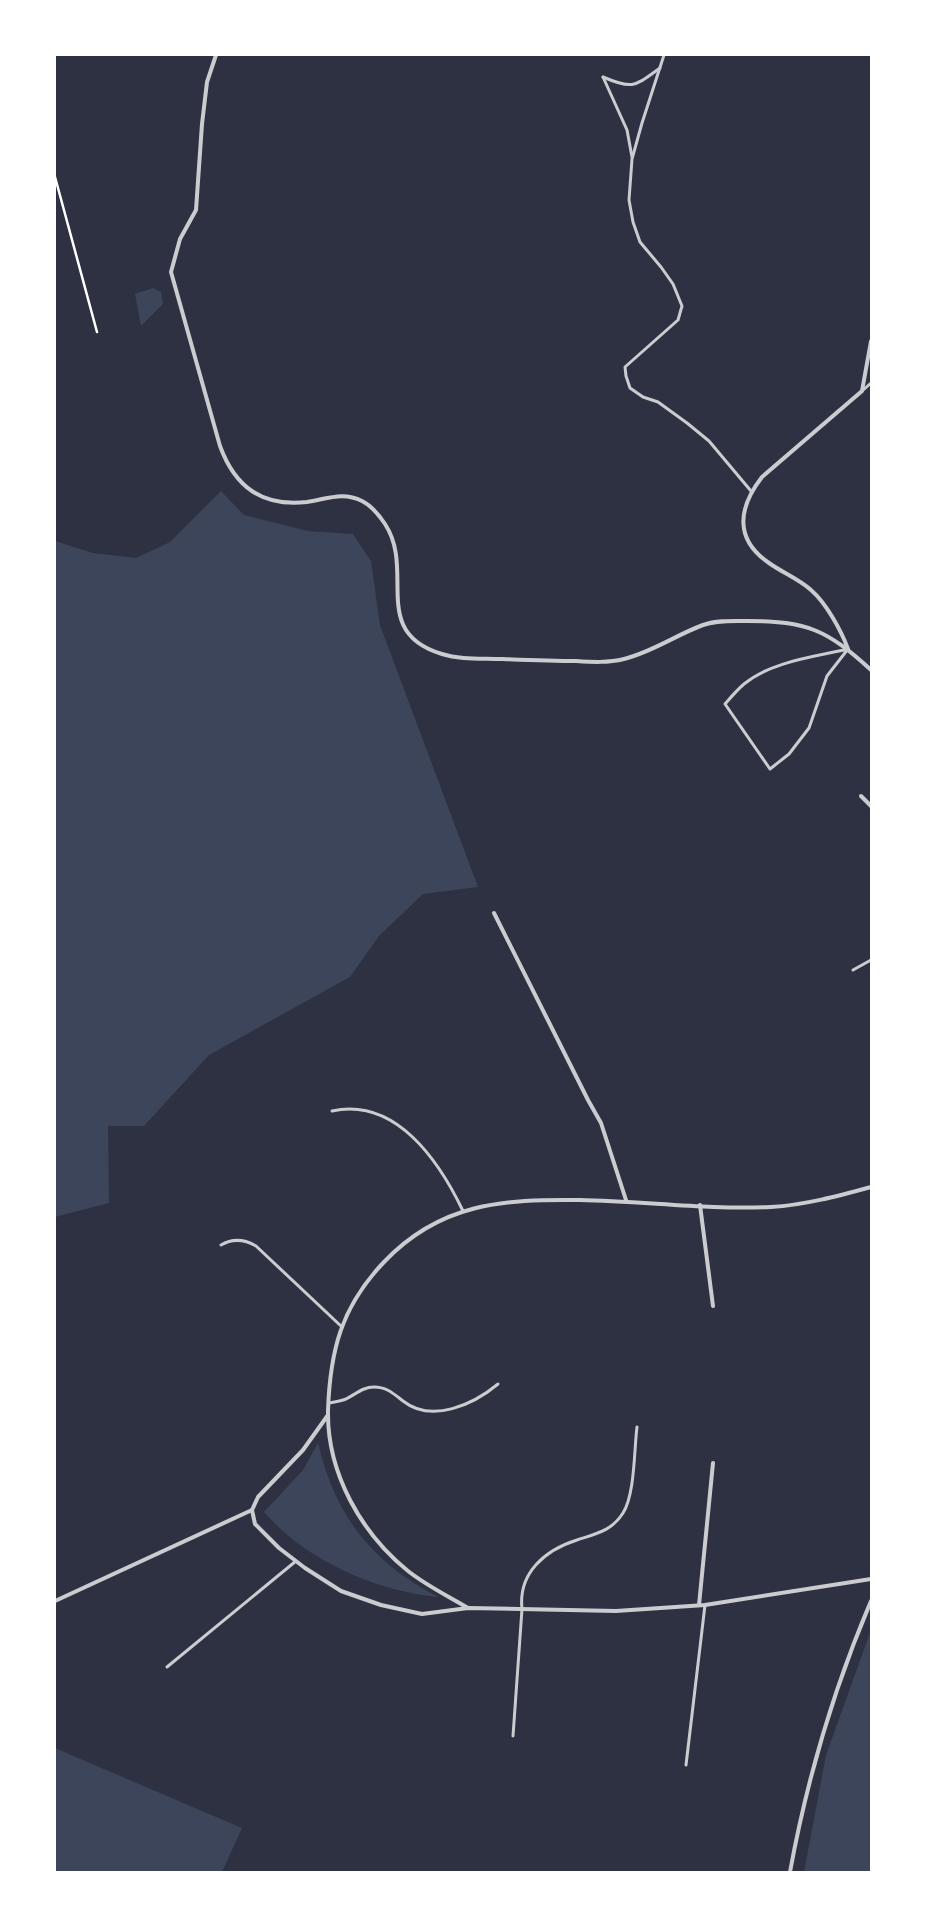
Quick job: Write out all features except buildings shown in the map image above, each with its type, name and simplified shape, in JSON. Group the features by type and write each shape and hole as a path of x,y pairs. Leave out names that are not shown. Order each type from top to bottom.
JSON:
{"street":[{"path":"216,55 207,82 205,96 196,210 180,239 172,272 220,446 226,463 240,483 258,496 271,500 306,502 332,496 348,496 362,501 372,508 382,518 393,539 397,564 398,604 400,619 404,629 412,638 424,647 443,654 462,657 523,660 610,662 645,651 704,624 762,621 798,624 831,637 848,649 871,670"},
{"path":"848,649 842,634 816,594 769,563 749,545 744,533 742,521 751,491 762,477 862,391 871,341"},
{"path":"860,796 871,806"},
{"path":"494,913 601,1123 626,1200"},
{"path":"468,1608 429,1586 392,1557 364,1523 352,1504 335,1464 330,1442 328,1414 330,1370 342,1327 363,1288 392,1254 428,1227 463,1211 482,1206 520,1200 626,1200 700,1205 772,1207 812,1201 871,1187"},
{"path":"700,1205 713,1306"},
{"path":"328,1414 303,1450 258,1497 252,1510 255,1524 264,1534 296,1561 341,1591 381,1605 422,1614 468,1608 616,1611 705,1605 871,1579"},
{"path":"699,1605 713,1463"},
{"path":"55,1601 252,1510"},
{"path":"790,1872 808,1787 823,1733 840,1681 871,1601"}],"lane":[{"path":"664,55 632,159 629,200 633,222 640,242 673,284 682,306 678,320 625,367 626,376 630,388 643,397 658,402 709,441 751,491"},
{"path":"632,159 627,130 603,77 622,85 632,85 642,81 660,68"},
{"path":"862,391 871,383"},
{"path":"848,649 827,676 809,728 789,754 770,768 725,704 745,684 763,672 791,663 848,649"},
{"path":"853,970 871,960"},
{"path":"332,1111 344,1108 368,1110 397,1125 410,1135 432,1159 454,1191 463,1211"},
{"path":"221,1245 234,1240 242,1240 256,1246 342,1327"},
{"path":"329,1403 346,1399 360,1390 374,1387 389,1390 412,1406 427,1410 439,1411 460,1407 473,1401 498,1384"},
{"path":"513,1736 522,1609 521,1590 524,1582 536,1564 551,1552 565,1544 600,1533 609,1528 623,1513 630,1497 637,1427"},
{"path":"167,1667 296,1561"},
{"path":"686,1765 705,1605"}],"path":[{"path":"55,177 97,332"}],"shaded area":[{"path":"153,288 161,292 163,304 141,326 135,294"},
{"path":"221,491 244,515 308,531 353,534 371,561 380,625 478,887 423,894 379,936 350,977 209,1055 144,1126 108,1126 109,1203 55,1217 55,541 93,553 136,558 170,542"},
{"path":"318,1443 325,1469 335,1493 346,1515 360,1535 376,1553 395,1569 416,1584 439,1597 415,1594 391,1588 367,1581 344,1571 321,1559 300,1545 264,1512 303,1470"},
{"path":"871,1630 871,1872 804,1872 826,1755"},
{"path":"55,1748 242,1828 222,1872 55,1872"}]}
